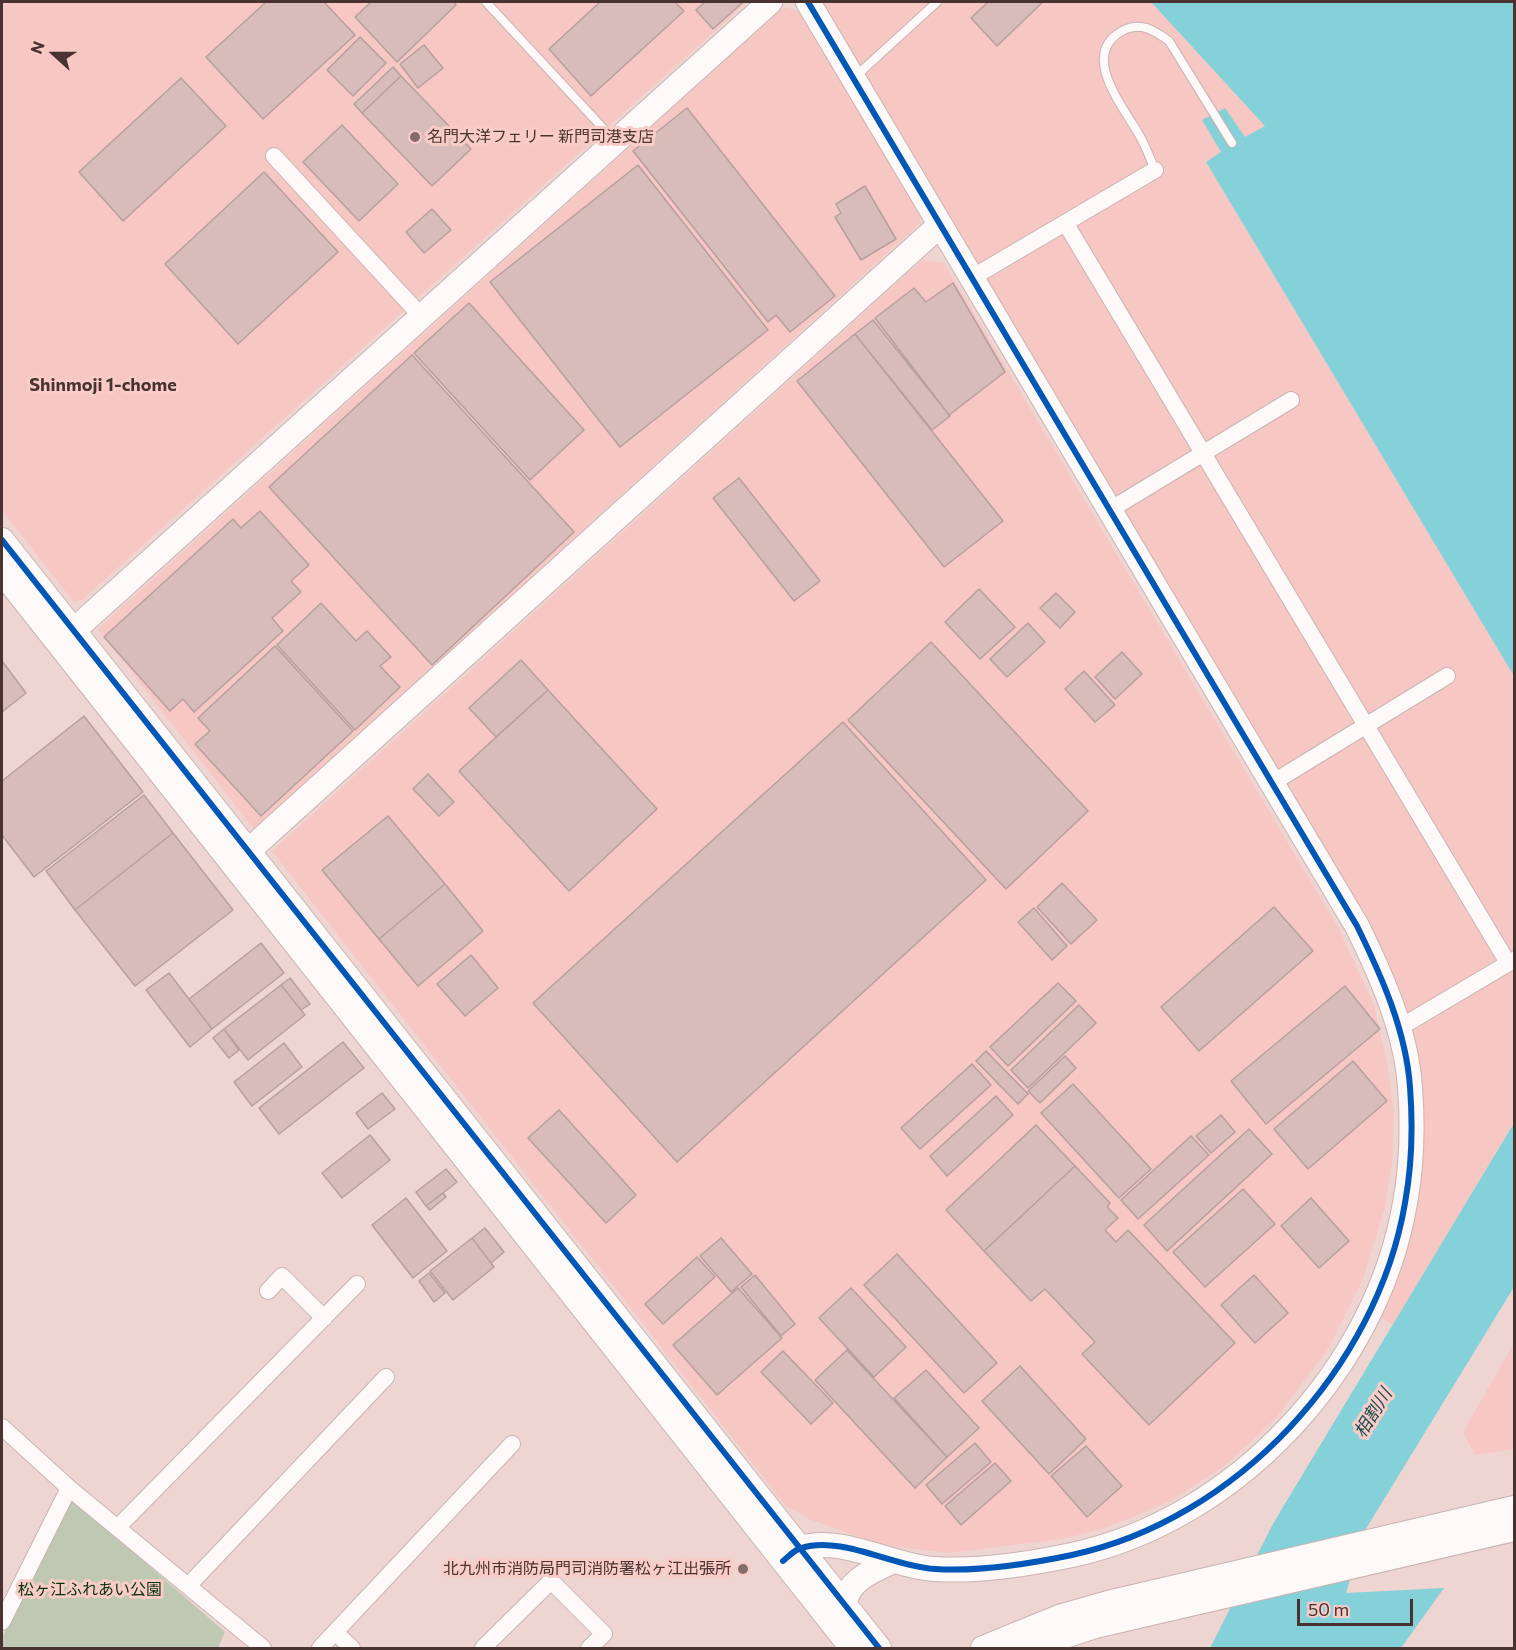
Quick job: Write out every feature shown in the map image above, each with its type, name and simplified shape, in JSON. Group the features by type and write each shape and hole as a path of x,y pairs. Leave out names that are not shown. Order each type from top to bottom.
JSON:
{"street":[{"path":"66,638 770,2"},
{"path":"791,1555 821,1545 841,1547 933,1569 974,1569 1073,1555 1162,1523 1204,1501 1244,1473 1277,1442 1310,1405 1340,1362 1367,1315 1390,1260 1405,1204 1412,1144 1410,1085 1399,1028 1382,977 1357,926 1108,511 973,277 808,2"},
{"path":"274,156 422,317"},
{"path":"973,277 1155,170"},
{"path":"1066,224 1366,725 1511,961 1399,1028"},
{"path":"240,859 940,225"},
{"path":"1108,511 1291,400"},
{"path":"2,540 66,638 791,1555 852,1648"},
{"path":"2,572 66,638"},
{"path":"1272,783 1447,676"},
{"path":"268,1291 282,1276 324,1318"},
{"path":"117,1528 357,1284"},
{"path":"188,1586 386,1377"},
{"path":"2,1427 69,1488 263,1648"},
{"path":"320,1648 512,1444"},
{"path":"2,1622 69,1488"},
{"path":"1029,1648 1385,1538 1515,1508"},
{"path":"982,1648 1059,1617 1374,1561 1515,1529"},
{"path":"791,1555 845,1606 879,1648"},
{"path":"845,1606 846,1594 854,1584 872,1571 894,1561"},
{"path":"483,1648 551,1581 604,1634 589,1648"},
{"path":"336,1633 352,1648"}],"lane":[{"path":"486,2 615,141"},
{"path":"853,78 938,2"},
{"path":"1155,170 1143,141 1106,79 1103,65 1106,50 1116,34 1128,28 1142,26 1152,29 1169,40 1232,143"}],"shaded area":[{"path":"2,2 747,2 82,600 73,601 2,510"},
{"path":"820,2 1151,2 1265,126 1246,138 1203,120 1221,152 1206,162 1514,676 1514,1122 1393,1325 1380,1317 1404,1254 1415,1052"},
{"path":"784,7 802,12 922,213 919,224 254,829 98,629"},
{"path":"922,260 944,263 1339,929 1374,1005 1387,1062 1394,1113 1392,1162 1385,1207 1363,1279 1328,1349 1276,1418 1227,1464 1172,1500 1136,1516 1092,1532 1062,1539 948,1553 884,1545 811,1520 786,1506 272,851"},
{"path":"1514,1343 1514,1449 1475,1455 1463,1432"}],"green space":[{"name":"松ヶ江ふれあい公園","path":"72,1499 225,1632 218,1648 2,1648 2,1638"}],"water":[{"path":"1151,2 1514,2 1514,676 1206,162 1221,152 1202,120 1225,108 1245,137 1265,126"},
{"name":"相割川","path":"1514,1123 1514,1287 1364,1532 1346,1593 1444,1588 1401,1648 1210,1648 1274,1522"}],"building":[{"path":"266,2 324,2 355,35 263,119 206,57"},
{"path":"371,2 454,2 456,5 397,62 355,17"},
{"path":"600,2 675,2 684,11 591,96 549,49"},
{"path":"705,2 742,3 713,29 696,10"},
{"path":"988,2 1043,2 997,46 971,18"},
{"path":"360,37 386,63 353,96 327,70"},
{"path":"424,45 443,68 418,88 400,64"},
{"path":"393,67 401,76 362,113 354,104"},
{"path":"401,76 471,149 432,186 362,113"},
{"path":"181,78 226,126 123,221 79,172"},
{"path":"687,108 835,296 790,332 776,315 768,322 633,151"},
{"path":"342,125 398,184 359,221 303,162"},
{"path":"638,165 768,330 620,447 490,282"},
{"path":"264,172 338,252 238,344 165,264"},
{"path":"865,186 896,239 861,260 835,217 841,213 836,204"},
{"path":"432,209 451,230 424,253 406,232"},
{"path":"953,283 1005,372 949,415 875,318 914,288 926,302"},
{"path":"469,303 584,430 530,480 414,353"},
{"path":"873,320 950,416 932,430 855,334"},
{"path":"855,334 1003,521 944,567 797,381"},
{"path":"412,355 574,532 432,665 269,487"},
{"path":"739,478 820,581 794,601 713,498"},
{"path":"260,511 309,565 291,581 301,592 272,618 283,631 194,712 183,699 170,711 104,637 233,519 241,528"},
{"path":"979,589 1015,627 980,659 945,622"},
{"path":"1056,593 1075,612 1060,628 1040,608"},
{"path":"321,603 356,641 367,631 391,657 380,666 400,687 355,730 277,645"},
{"path":"1028,623 1045,642 1007,677 990,659"},
{"path":"931,642 1088,811 1006,889 848,720"},
{"path":"275,646 353,731 261,816 195,744 210,731 198,718"},
{"path":"1122,652 1142,674 1115,699 1095,677"},
{"path":"521,660 548,690 496,737 469,708"},
{"path":"2,661 26,693 2,712"},
{"path":"1084,671 1115,705 1095,722 1065,689"},
{"path":"548,690 657,809 569,891 459,771"},
{"path":"84,716 143,792 34,877 2,835 2,781"},
{"path":"843,722 986,880 677,1162 533,1003"},
{"path":"428,774 454,802 439,816 413,789"},
{"path":"144,795 173,833 75,910 46,871"},
{"path":"388,816 445,884 379,939 322,870"},
{"path":"173,833 233,910 135,986 75,910"},
{"path":"1062,883 1097,920 1071,944 1037,907"},
{"path":"445,884 483,931 418,986 379,939"},
{"path":"1274,907 1313,951 1199,1051 1161,1007"},
{"path":"1034,908 1067,946 1052,960 1018,922"},
{"path":"261,943 284,973 212,1029 189,999"},
{"path":"471,955 498,988 465,1016 437,984"},
{"path":"169,973 212,1029 190,1047 146,990"},
{"path":"290,978 310,1004 301,1010 281,985"},
{"path":"1058,983 1076,1001 1008,1066 990,1047"},
{"path":"281,985 305,1015 248,1060 224,1029"},
{"path":"1345,986 1380,1029 1266,1124 1231,1081"},
{"path":"1079,1005 1096,1023 1028,1088 1011,1070"},
{"path":"224,1029 239,1050 229,1058 213,1038"},
{"path":"343,1042 364,1068 279,1134 259,1108"},
{"path":"284,1043 302,1067 252,1106 234,1082"},
{"path":"986,1051 1028,1094 1018,1104 976,1061"},
{"path":"1065,1056 1076,1068 1040,1103 1028,1091"},
{"path":"1353,1061 1387,1101 1308,1169 1274,1129"},
{"path":"972,1064 991,1085 920,1149 901,1128"},
{"path":"1073,1084 1151,1169 1119,1198 1041,1113"},
{"path":"382,1093 395,1109 368,1129 356,1113"},
{"path":"996,1096 1013,1115 947,1176 930,1156"},
{"path":"559,1110 636,1195 606,1223 528,1138"},
{"path":"1221,1115 1235,1132 1211,1153 1196,1136"},
{"path":"1036,1125 1075,1166 984,1251 946,1210"},
{"path":"1249,1129 1272,1154 1167,1251 1144,1225"},
{"path":"370,1135 390,1160 342,1198 322,1173"},
{"path":"1191,1136 1209,1155 1138,1219 1121,1200"},
{"path":"1075,1166 1110,1203 1107,1207 1118,1218 1105,1230 1116,1242 1128,1230 1235,1343 1149,1425 1082,1354 1095,1342 1045,1289 1031,1301 984,1251"},
{"path":"446,1169 457,1182 426,1206 416,1192"},
{"path":"1243,1189 1275,1224 1205,1287 1173,1252"},
{"path":"443,1193 446,1197 430,1210 426,1206"},
{"path":"406,1198 447,1251 413,1278 372,1225"},
{"path":"1311,1198 1349,1241 1319,1268 1281,1226"},
{"path":"485,1228 504,1252 491,1263 472,1238"},
{"path":"472,1238 494,1267 453,1300 430,1271"},
{"path":"721,1238 752,1274 731,1292 700,1256"},
{"path":"897,1254 997,1363 964,1393 864,1285"},
{"path":"697,1257 715,1277 663,1324 645,1304"},
{"path":"429,1273 445,1293 434,1302 419,1281"},
{"path":"755,1275 795,1324 781,1336 741,1287"},
{"path":"1254,1275 1288,1313 1255,1343 1221,1305"},
{"path":"738,1288 782,1338 717,1395 673,1345"},
{"path":"851,1288 906,1347 874,1377 819,1318"},
{"path":"847,1350 947,1457 915,1488 815,1380"},
{"path":"783,1351 833,1403 811,1424 761,1372"},
{"path":"1020,1366 1086,1439 1049,1474 982,1401"},
{"path":"926,1370 979,1428 947,1457 894,1398"},
{"path":"975,1443 991,1462 942,1504 926,1485"},
{"path":"1086,1446 1122,1486 1087,1517 1051,1476"},
{"path":"995,1463 1011,1481 961,1525 945,1506"}],"cycle path":[{"path":"783,1561 798,1549 817,1545 850,1548 919,1567 952,1570 1004,1566 1072,1555 1132,1537 1189,1508 1242,1472 1290,1428 1331,1378 1364,1323 1389,1264 1405,1203 1412,1131 1410,1087 1404,1045 1384,985 1357,926 808,2"},
{"path":"2,540 879,1648"}],"place":[{"name":"名門大洋フェリー 新門司港支店","path":"415,137"},
{"name":"北九州市消防局門司消防署松ヶ江出張所","path":"743,1569"}],"district":[{"name":"Shinmoji 1-chome","path":"103,385"}]}
